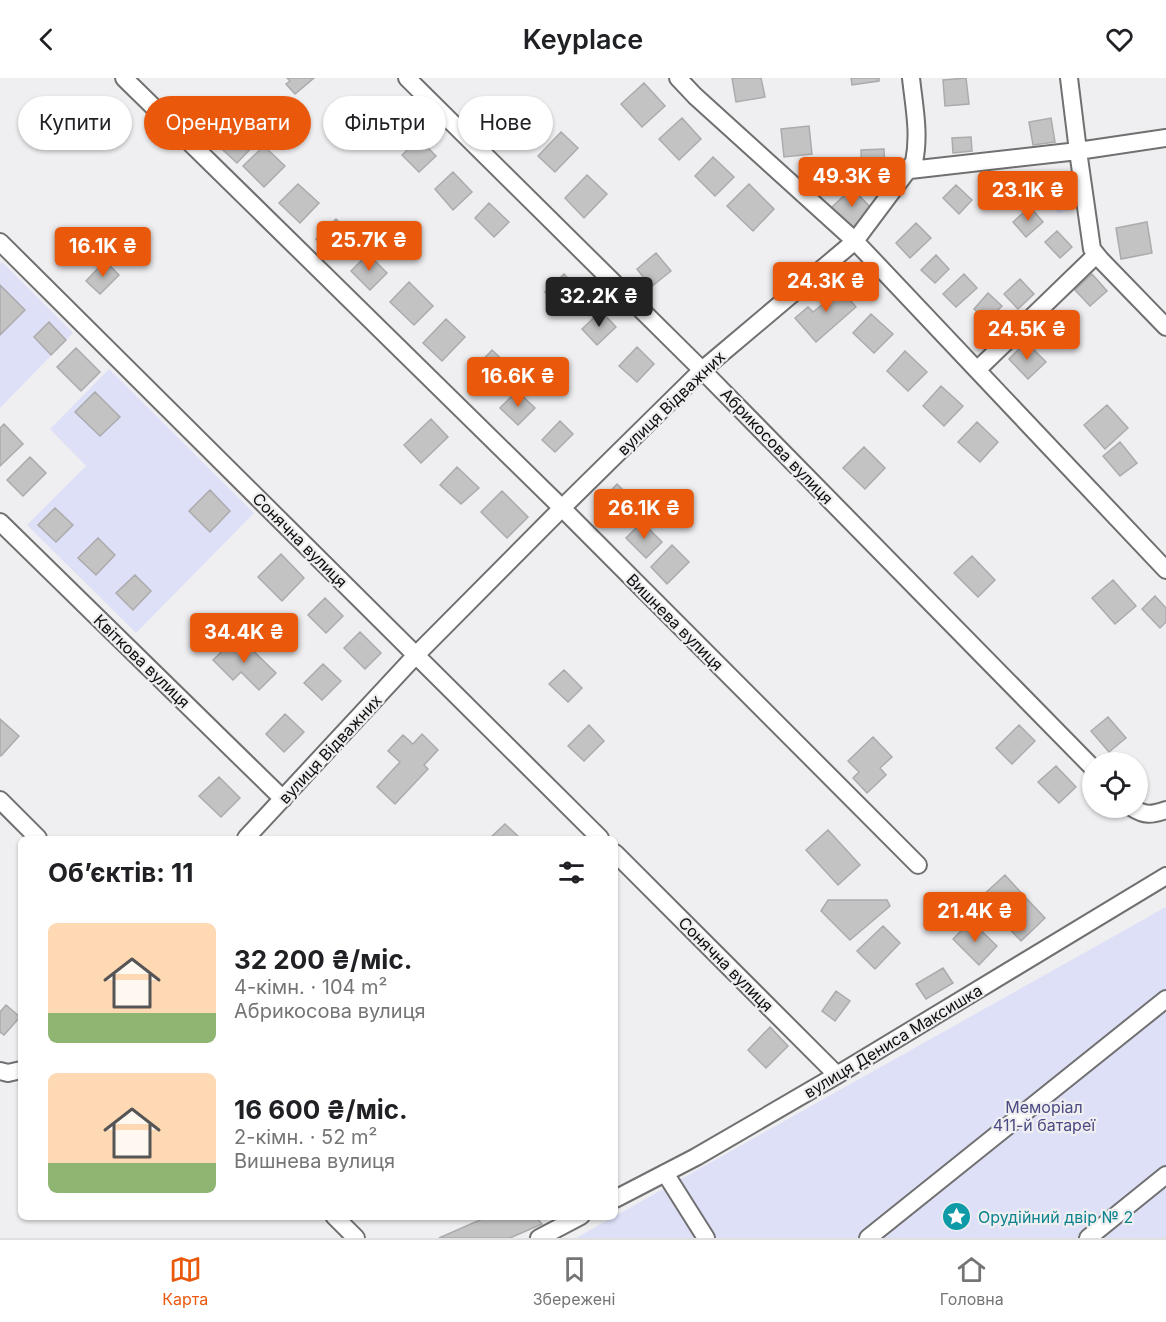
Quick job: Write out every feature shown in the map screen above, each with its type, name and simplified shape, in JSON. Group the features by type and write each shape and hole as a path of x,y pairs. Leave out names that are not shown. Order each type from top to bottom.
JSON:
{"street":[{"name":"Вишнева вулиця","path":"124,78 562,508 918,865"},
{"name":"Абрикосова вулиця","path":"407,78 702,370 1082,758"},
{"path":"678,78 855,241 1166,570"},
{"path":"692,78 695,96"},
{"name":"вулиця Відважних","path":"248,836 416,655 702,370 855,241 914,162 917,149 917,129 911,78"},
{"path":"1069,78 1092,249 1166,327"},
{"path":"910,170 1166,138"},
{"name":"Сонячна вулиця","path":"0,242 598,836"},
{"path":"977,370 1096,255"},
{"name":"Квіткова вулиця","path":"0,522 283,799"},
{"path":"0,800 36,836"},
{"path":"1148,814 1166,810"},
{"name":"Сонячна вулиця","path":"618,856 837,1075"},
{"name":"вулиця Дениса Максишка","path":"618,1197 696,1157 837,1075 1166,876"},
{"path":"868,1238 1166,999"},
{"path":"0,1071 8,1073 18,1071"},
{"path":"665,1173 706,1238"},
{"path":"1089,1238 1166,1175"},
{"path":"338,1220 356,1238"},
{"path":"541,1238 574,1220"}],"green space":[{"path":"1068,172 1074,208 1058,214 1041,192 1039,176"},
{"path":"2,262 73,333 0,408 0,264"},
{"path":"109,369 254,513 136,633 27,525 86,466 50,429"},
{"name":"Меморіал 411-й батареї","path":"1166,907 1166,1238 576,1238 608,1220 618,1220 618,1214"}],"building":[{"path":"287,78 314,78 295,94 286,84 290,81"},
{"path":"732,78 761,78 765,97 736,102"},
{"path":"851,78 879,78 879,81 852,85"},
{"path":"966,78 969,104 945,106 943,80"},
{"path":"644,83 665,106 642,127 621,104"},
{"path":"682,118 701,139 679,160 659,139"},
{"path":"1051,118 1055,142 1033,145 1029,122"},
{"path":"809,126 812,154 784,157 781,129"},
{"path":"561,132 578,148 555,172 538,156 544,150 553,150 553,140"},
{"path":"971,137 972,151 953,153 952,138"},
{"path":"884,149 885,172 862,173 861,150"},
{"path":"223,150 249,150 237,163"},
{"path":"260,150 268,150 285,166 264,187 243,166"},
{"path":"407,150 430,150 436,156 419,172 402,155"},
{"path":"713,157 734,177 715,196 695,176"},
{"path":"453,172 472,192 453,210 435,189"},
{"path":"587,175 607,194 584,218 565,198"},
{"path":"1009,179 1012,203 989,205 987,182"},
{"path":"298,184 319,203 300,223 279,203"},
{"path":"749,184 774,209 753,231 727,206"},
{"path":"956,185 972,200 959,214 943,198"},
{"path":"852,188 872,209 851,229 831,208"},
{"path":"489,203 509,222 494,237 475,218"},
{"path":"1030,207 1043,222 1026,237 1013,222"},
{"path":"336,219 354,237 333,257 316,239"},
{"path":"1147,222 1152,253 1121,259 1116,228"},
{"path":"916,223 931,238 910,258 896,243"},
{"path":"1057,231 1072,247 1060,258 1045,242"},
{"path":"656,253 671,271 651,287 637,269"},
{"path":"368,254 387,273 370,290 351,271"},
{"path":"936,255 949,269 935,283 921,270"},
{"path":"105,261 119,275 100,294 86,281"},
{"path":"564,274 580,292 561,309 545,292"},
{"path":"964,274 977,288 956,307 943,294"},
{"path":"1092,274 1107,291 1090,306 1075,290"},
{"path":"1020,279 1034,294 1018,309 1004,294"},
{"path":"409,282 433,306 414,325 390,302"},
{"path":"835,283 856,307 816,342 795,318 808,307 813,312 828,300 823,294"},
{"path":"0,285 25,310 0,335"},
{"path":"988,293 1002,306 987,321 974,309"},
{"path":"601,311 616,327 597,345 582,329"},
{"path":"871,314 893,334 874,353 853,333"},
{"path":"446,319 465,337 442,361 423,343"},
{"path":"49,322 66,340 51,355 34,337"},
{"path":"1026,342 1046,362 1028,379 1009,359"},
{"path":"637,347 654,364 637,382 619,366"},
{"path":"76,348 100,372 81,391 57,367"},
{"path":"492,350 512,369 497,385 477,366"},
{"path":"905,351 927,372 908,391 887,371"},
{"path":"941,386 963,406 944,426 923,406"},
{"path":"517,391 535,408 518,425 500,408"},
{"path":"95,392 120,417 100,436 75,412"},
{"path":"1107,405 1128,428 1105,449 1084,425"},
{"path":"431,419 448,437 421,463 404,445"},
{"path":"560,421 573,434 555,452 542,440"},
{"path":"977,422 998,442 980,462 958,442"},
{"path":"4,424 23,444 0,466 0,428"},
{"path":"1120,442 1137,463 1120,476 1103,456"},
{"path":"864,447 885,468 865,489 843,468"},
{"path":"30,457 46,473 23,496 7,480"},
{"path":"457,467 479,488 461,504 440,485"},
{"path":"617,484 636,503 617,522 598,504"},
{"path":"210,490 230,511 210,532 189,511"},
{"path":"502,491 528,517 507,538 481,512"},
{"path":"55,508 73,525 56,542 38,525"},
{"path":"642,522 662,542 646,558 626,538"},
{"path":"98,538 115,555 96,575 78,558"},
{"path":"672,545 689,562 667,584 651,567"},
{"path":"281,554 304,578 282,601 258,577"},
{"path":"972,556 995,580 978,597 954,573"},
{"path":"135,575 151,591 133,610 116,593"},
{"path":"1113,580 1136,606 1115,624 1092,598"},
{"path":"1155,596 1166,608 1166,622 1160,628 1142,609"},
{"path":"325,598 343,616 326,633 308,615"},
{"path":"360,632 381,653 365,669 344,648"},
{"path":"238,636 276,673 259,690 241,672 233,680 213,660"},
{"path":"323,664 341,681 322,700 304,683"},
{"path":"564,670 582,688 568,702 549,684"},
{"path":"285,714 304,732 284,752 266,734"},
{"path":"1108,717 1126,738 1109,752 1091,731"},
{"path":"0,719 19,736 1,756 0,755"},
{"path":"589,725 604,741 584,761 568,746"},
{"path":"1019,725 1035,741 1012,764 996,748"},
{"path":"422,734 438,750 424,765 428,769 395,804 377,787 400,762 388,751 403,735 413,744"},
{"path":"873,737 892,757 880,768 886,775 867,793 853,778 859,772 848,761"},
{"path":"1056,766 1076,787 1059,803 1038,782"},
{"path":"219,777 240,798 221,817 199,796"},
{"path":"505,824 518,836 492,836"},
{"path":"828,830 860,865 838,885 806,850"},
{"path":"1005,875 1025,897 1001,919 981,897"},
{"path":"1026,898 1045,918 1021,941 1002,921"},
{"path":"828,900 887,900 890,906 850,940 821,911"},
{"path":"971,921 997,946 979,965 953,939"},
{"path":"883,926 900,943 875,969 857,951"},
{"path":"943,968 953,983 926,999 916,984"},
{"path":"836,991 850,1001 835,1021 822,1011"},
{"path":"6,1005 18,1015 18,1019 4,1035 0,1032 0,1012"},
{"path":"770,1027 788,1046 766,1068 748,1050"},
{"path":"480,1220 538,1220 542,1224 510,1238 439,1238"}],"place":[{"name":"Орудійний двір № 2","path":"957,1217"}]}
